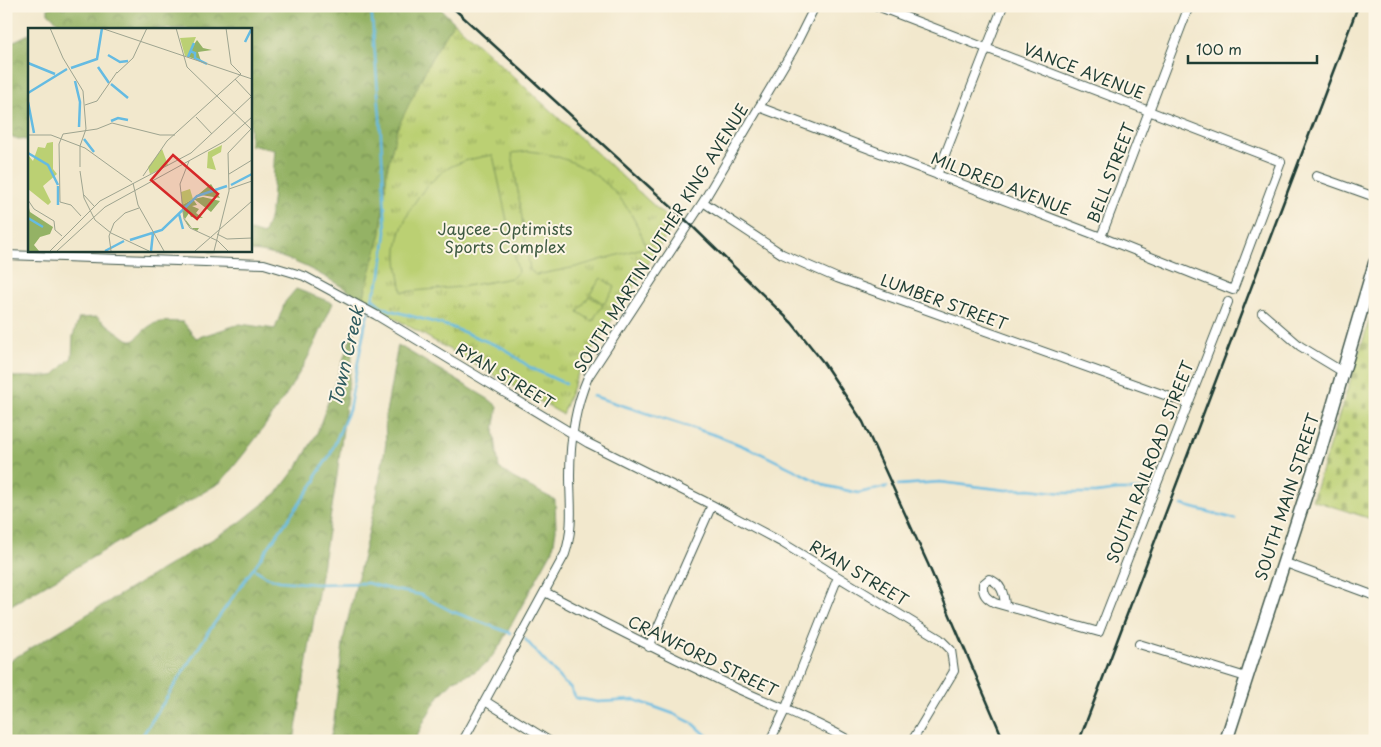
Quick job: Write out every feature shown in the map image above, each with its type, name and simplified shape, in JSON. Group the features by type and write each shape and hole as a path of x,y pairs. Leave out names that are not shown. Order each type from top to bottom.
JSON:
{"main road":[{"name":"SOUTH MAIN STREET","path":"1226,741 1319,454 1375,263"}],"street":[{"name":"SOUTH MARTIN LUTHER KING AVENUE","path":"463,741 564,558 572,519 570,466 573,434 581,397 593,369 703,202 793,50 815,6"},
{"name":"VANCE AVENUE","path":"877,6 1282,162 1233,290"},
{"path":"937,175 1003,6"},
{"name":"BELL STREET","path":"1101,237 1189,6"},
{"name":"MILDRED AVENUE","path":"759,107 1101,237 1233,290"},
{"path":"1316,176 1375,197"},
{"name":"LUMBER STREET","path":"703,202 782,254 837,278 1187,403"},
{"name":"RYAN STREET","path":"6,255 264,264 304,276 376,315 604,452 712,505 781,542 940,639 950,650 954,672 912,741"},
{"name":"SOUTH RAILROAD STREET","path":"1003,605 1099,632 1228,302"},
{"path":"1262,313 1300,346 1343,372"},
{"path":"649,647 712,505"},
{"path":"1283,562 1375,596"},
{"path":"770,741 785,710 838,577"},
{"name":"CRAWFORD STREET","path":"546,592 649,647 833,731 850,741"},
{"path":"1139,644 1246,677"},
{"path":"485,700 549,741"}],"green space":[{"path":"52,6 65,8 66,6 438,6 454,22 431,59 387,170 381,233 363,300 317,272 293,261 267,253 251,251 251,231 263,235 270,215 275,150 251,145 251,28 53,28 60,24 48,13 48,8"},
{"name":"Jaycee-Optimists Sports Complex","path":"454,22 674,224 580,369 562,414 363,300 381,233 387,170 397,129 431,59"},
{"path":"28,34 28,139 26,140 6,135 6,45"},
{"path":"529,151 570,161 602,181 628,209 646,247 576,267 536,275 530,270 512,153"},
{"path":"493,155 518,272 512,278 460,287 402,292 397,250 403,225 415,202 432,181 452,166 472,159"},
{"path":"601,278 615,287 604,304 590,294"},
{"path":"296,289 333,303 311,352 278,407 245,453 221,482 6,608 6,369 13,377 53,376 72,357 73,336 79,318 97,317 127,339 134,341 151,325 161,322 183,322 196,338 240,324 275,329 285,302"},
{"path":"589,296 603,305 592,321 578,312"},
{"path":"1375,303 1375,520 1312,500"},
{"path":"356,324 337,476 294,741 6,741 6,663 238,524 278,492 300,463 317,433"},
{"path":"398,345 490,400 498,407 494,430 499,468 513,478 555,500 556,530 553,549 499,647 487,663 474,672 454,680 439,696 425,719 415,741 330,741 344,636 375,505 386,443 385,418"}],"waterway":[{"name":"Town Creek","path":"139,741 211,628 316,480 316,476 330,455 349,410 365,325 372,298 381,275 386,232 380,117 371,6"},
{"path":"372,298 381,306 390,310 451,327 503,348 531,368 566,384"},
{"path":"593,396 718,436 760,453 827,486 858,493 887,487"},
{"path":"898,485 940,482 1006,490 1030,489 1063,493 1145,490"},
{"path":"1158,493 1162,497"},
{"path":"1182,505 1235,519"},
{"path":"253,568 267,577 280,581 317,584 367,583 421,595 451,611 510,633"},
{"path":"525,639 564,683 570,687 576,698 598,702 635,700 674,714 694,724 713,741"}],"railway":[{"path":"451,6 690,224 792,323 823,362 863,422 928,564 1004,741"},
{"path":"1079,741 1358,6"}]}
